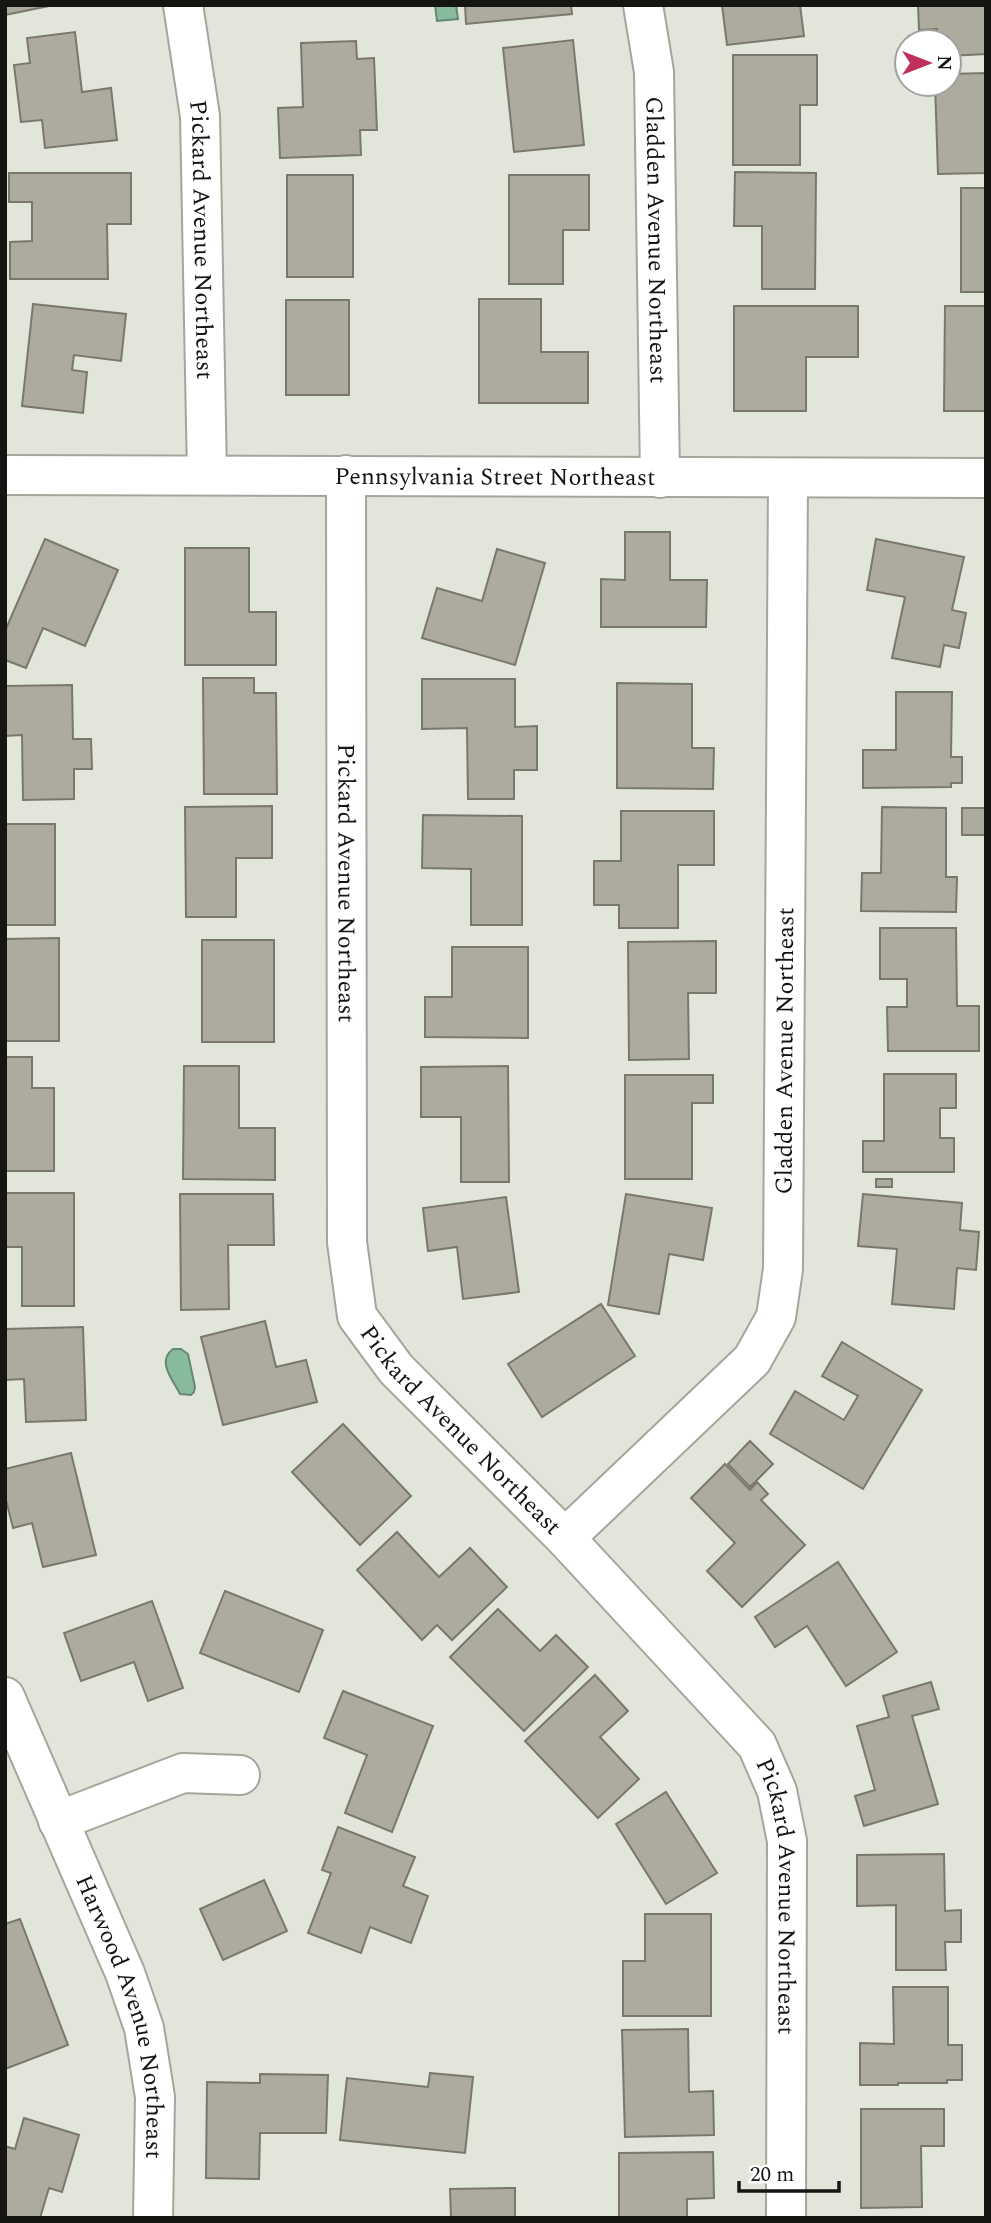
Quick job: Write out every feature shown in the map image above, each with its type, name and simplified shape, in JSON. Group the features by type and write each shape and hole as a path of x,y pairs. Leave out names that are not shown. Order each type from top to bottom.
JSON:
{"street":[{"name":"Pickard Avenue Northeast","path":"183,5 200,116 207,475"},
{"name":"Gladden Avenue Northeast","path":"643,5 654,72 660,478"},
{"name":"Pennsylvania Street Northeast","path":"5,475 986,478"},
{"name":"Pickard Avenue Northeast","path":"346,475 347,1241 357,1316 396,1369 565,1538 757,1745 777,1791 787,1841 786,2218"},
{"name":"Gladden Avenue Northeast","path":"565,1538 752,1360 776,1317 783,1269 788,478"},
{"name":"Harwood Avenue Northeast","path":"5,1697 125,1973 144,2028 155,2097 153,2218"},
{"path":"58,1821 183,1773 240,1775"}],"shaded area":[{"path":"435,5 456,5 458,19 437,21"},
{"path":"173,1349 181,1349 188,1354 195,1387 191,1395 180,1394 168,1371 166,1359"}],"building":[{"path":"5,5 54,5 5,15"},
{"path":"465,5 571,5 572,14 466,24"},
{"path":"722,5 800,5 804,36 727,45"},
{"path":"918,5 986,5 986,54 963,55 963,28 919,28"},
{"path":"75,32 82,92 111,88 117,140 45,148 42,120 21,122 14,65 30,63 27,38"},
{"path":"573,40 584,145 514,152 503,48"},
{"path":"356,41 357,59 374,58 377,130 360,130 361,155 280,158 278,108 303,107 301,43"},
{"path":"733,55 817,55 817,105 800,105 800,165 733,165"},
{"path":"986,73 986,173 938,174 935,98 963,98 963,74"},
{"path":"735,172 816,173 815,289 762,289 762,226 734,226"},
{"path":"9,173 131,173 131,224 107,224 108,279 10,279 10,242 32,241 32,202 9,202"},
{"path":"287,175 353,175 353,277 287,277"},
{"path":"509,175 589,175 589,230 563,230 563,284 509,284"},
{"path":"961,188 986,188 986,292 961,292"},
{"path":"479,299 541,299 541,352 588,352 588,403 479,403"},
{"path":"286,300 349,300 349,395 286,395"},
{"path":"33,304 126,314 121,361 74,355 72,370 87,372 83,413 22,406"},
{"path":"734,306 858,306 858,357 806,357 806,411 734,411"},
{"path":"945,306 986,306 986,411 944,411"},
{"path":"625,532 670,532 670,580 707,580 706,627 601,627 601,579 625,580"},
{"path":"45,539 118,570 85,646 43,628 26,668 5,660 5,631"},
{"path":"876,539 964,557 952,610 966,613 959,648 944,645 940,667 892,658 905,597 867,590"},
{"path":"185,548 249,548 249,612 276,612 276,665 185,665"},
{"path":"497,549 545,563 515,665 422,638 437,588 482,601"},
{"path":"203,678 254,678 254,693 276,693 277,794 204,794"},
{"path":"422,679 515,679 515,727 537,726 537,770 514,770 514,799 468,799 467,728 422,729"},
{"path":"617,683 692,684 692,748 714,748 713,789 617,788"},
{"path":"72,685 73,739 91,739 92,769 74,769 74,799 23,800 22,735 5,736 5,686"},
{"path":"896,692 952,692 951,757 962,757 962,783 951,783 951,787 863,788 863,750 896,750"},
{"path":"272,806 272,858 236,858 236,917 186,917 185,807"},
{"path":"882,807 946,808 946,877 957,877 956,912 861,911 862,873 881,873"},
{"path":"962,808 986,808 986,835 962,835"},
{"path":"621,811 714,811 714,865 678,865 678,928 619,928 619,905 594,905 594,861 621,861"},
{"path":"423,815 522,816 522,925 471,925 471,869 422,868"},
{"path":"5,824 55,824 55,925 5,925"},
{"path":"880,928 956,928 957,1006 979,1006 979,1051 888,1051 887,1007 907,1007 907,979 880,979"},
{"path":"59,938 59,1041 5,1041 5,939"},
{"path":"202,940 274,940 274,1042 202,1042"},
{"path":"716,941 716,993 688,993 689,1059 629,1060 628,942"},
{"path":"452,947 528,947 528,1038 425,1037 425,997 452,997"},
{"path":"5,1057 32,1057 32,1088 54,1088 54,1171 5,1171"},
{"path":"184,1066 239,1066 239,1128 275,1128 275,1180 183,1179"},
{"path":"508,1066 509,1182 461,1182 461,1117 421,1117 421,1067"},
{"path":"884,1074 956,1074 956,1108 940,1108 940,1138 954,1138 954,1172 863,1172 863,1141 884,1141"},
{"path":"625,1075 713,1075 713,1103 692,1103 692,1179 625,1179"},
{"path":"876,1179 892,1179 892,1187 876,1187"},
{"path":"5,1193 74,1193 74,1306 22,1306 22,1247 5,1247"},
{"path":"180,1194 273,1194 274,1245 228,1245 229,1309 181,1310"},
{"path":"626,1194 712,1208 703,1260 669,1254 659,1314 608,1305"},
{"path":"863,1194 962,1203 960,1230 979,1232 976,1270 957,1268 954,1309 892,1304 897,1249 858,1246"},
{"path":"506,1197 519,1292 463,1299 457,1247 428,1251 423,1208"},
{"path":"601,1304 635,1356 542,1417 508,1364"},
{"path":"265,1321 276,1367 306,1360 317,1402 223,1425 201,1337"},
{"path":"83,1327 86,1420 26,1422 24,1379 5,1380 5,1329"},
{"path":"842,1342 922,1390 863,1489 770,1434 795,1391 844,1420 858,1396 822,1376"},
{"path":"343,1424 411,1496 360,1545 292,1472"},
{"path":"750,1441 773,1464 750,1487 728,1464"},
{"path":"71,1453 96,1555 43,1567 32,1523 13,1528 5,1496 5,1469"},
{"path":"725,1464 750,1490 757,1482 768,1494 761,1500 805,1545 742,1607 707,1571 735,1543 691,1498"},
{"path":"397,1532 439,1577 470,1548 507,1587 452,1640 437,1625 422,1640 357,1570"},
{"path":"838,1562 897,1652 846,1686 807,1626 775,1647 755,1617"},
{"path":"225,1591 323,1630 299,1692 200,1653"},
{"path":"152,1601 183,1688 148,1701 134,1662 81,1681 64,1633"},
{"path":"498,1609 540,1651 556,1635 588,1667 524,1731 450,1657"},
{"path":"595,1675 628,1711 600,1737 639,1779 598,1818 525,1741"},
{"path":"931,1682 939,1709 912,1716 938,1804 864,1826 855,1796 875,1790 857,1726 889,1717 883,1696"},
{"path":"343,1691 433,1726 392,1832 345,1813 367,1755 324,1738"},
{"path":"666,1792 717,1873 666,1904 616,1824"},
{"path":"338,1827 415,1857 403,1886 428,1896 411,1943 370,1927 361,1953 308,1933 331,1873 322,1870"},
{"path":"944,1854 945,1911 961,1910 961,1942 945,1942 946,1970 896,1970 896,1905 857,1906 857,1855"},
{"path":"264,1880 287,1931 223,1960 200,1909"},
{"path":"645,1914 711,1914 711,2016 623,2016 623,1961 645,1961"},
{"path":"20,1919 68,2045 5,2069 5,1924"},
{"path":"893,1987 948,1987 948,2045 962,2045 962,2080 947,2080 947,2083 860,2085 860,2043 894,2044"},
{"path":"688,2029 689,2092 713,2091 714,2135 625,2137 622,2030"},
{"path":"430,2073 473,2077 465,2153 340,2140 347,2078 428,2087"},
{"path":"260,2074 328,2075 326,2133 260,2133 259,2179 206,2178 207,2082 260,2083"},
{"path":"861,2109 944,2109 944,2146 921,2146 922,2207 861,2208"},
{"path":"24,2118 79,2135 62,2192 49,2188 40,2218 5,2218 5,2146 15,2149"},
{"path":"713,2152 714,2198 687,2199 687,2218 619,2218 619,2153"},
{"path":"515,2188 515,2218 451,2218 450,2189"}]}
